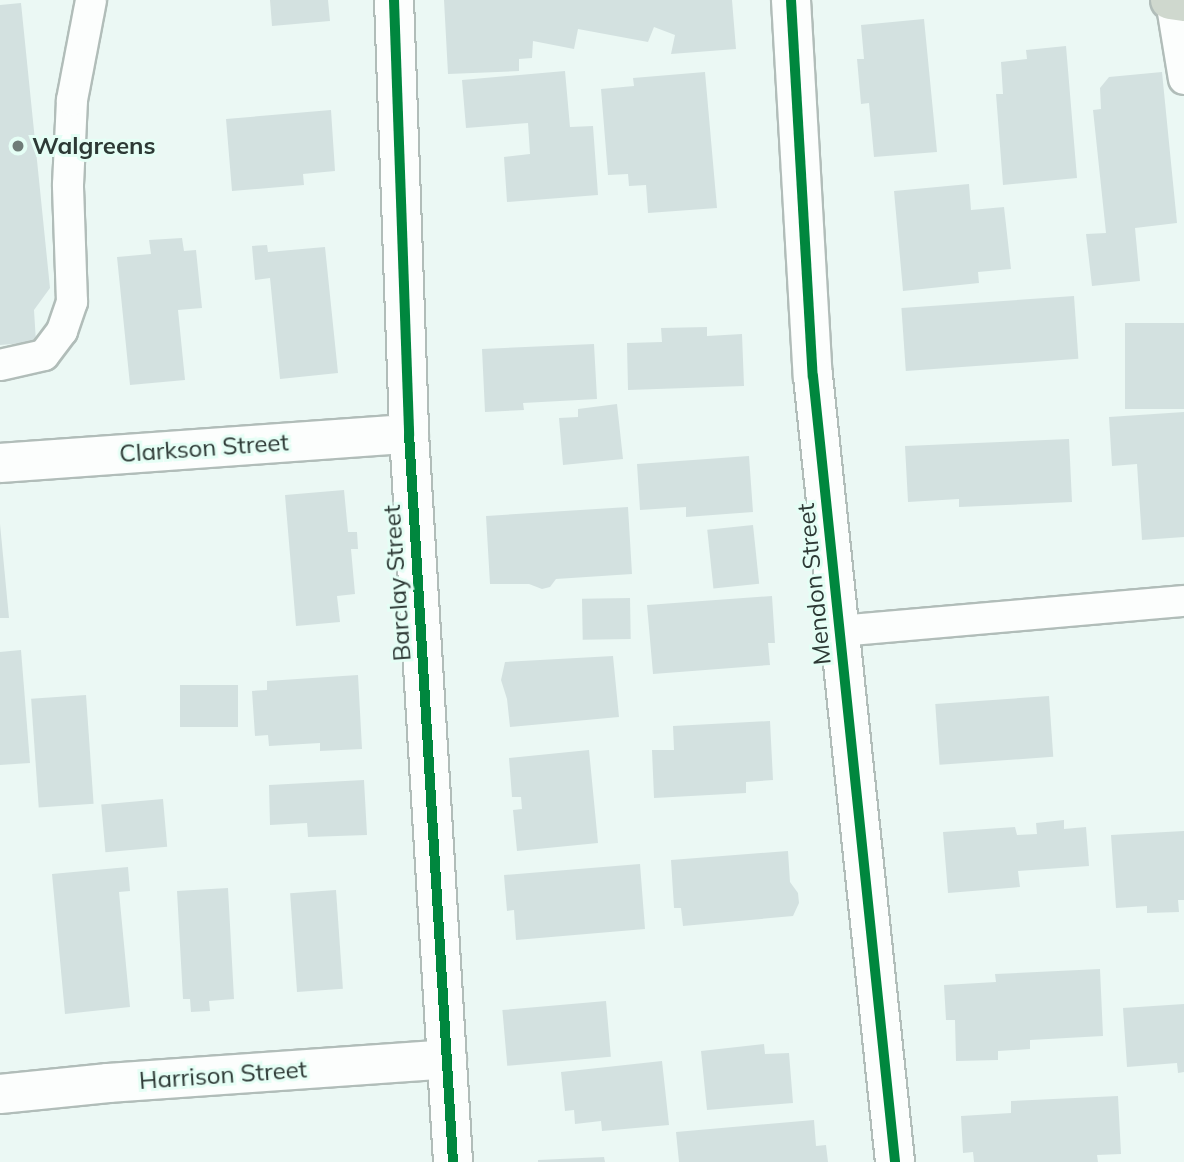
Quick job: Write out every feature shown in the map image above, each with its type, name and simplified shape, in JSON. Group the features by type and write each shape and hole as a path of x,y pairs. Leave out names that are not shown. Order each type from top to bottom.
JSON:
{"highway":[{"path":"1171,0 1184,2"}],"street":[{"name":"Barclay Street","path":"394,0 409,435 453,1162"},
{"name":"Mendon Street","path":"791,0 813,376 895,1162"},
{"name":"Clarkson Street","path":"0,463 409,435"},
{"name":"Harrison Street","path":"0,1094 108,1083 447,1059"}],"lane":[{"path":"0,365 44,355 62,331 72,302 68,185 72,100 91,0"},
{"path":"1171,0 1184,79"},
{"path":"840,631 1184,601"}],"building":[{"path":"270,0 328,0 330,21 272,26"},
{"path":"444,0 732,0 736,49 671,54 675,35 654,27 648,42 578,29 574,49 533,41 532,58 519,59 519,71 448,74"},
{"name":"Walgreens","path":"21,3 50,288 34,310 36,342 0,345 0,5"},
{"path":"924,19 937,152 874,157 869,103 861,104 857,59 864,59 861,25"},
{"path":"1066,46 1077,178 1003,185 996,94 1003,94 1001,62 1027,59 1026,50"},
{"path":"565,71 570,127 593,126 598,195 507,202 504,157 530,154 528,123 466,128 462,80"},
{"path":"705,72 717,208 648,213 646,185 629,186 628,174 608,175 601,89 634,86 633,78"},
{"path":"1162,72 1177,223 1135,228 1140,281 1092,286 1086,234 1106,233 1093,110 1101,109 1100,88 1109,77"},
{"path":"331,110 335,171 303,174 304,185 232,191 226,119"},
{"path":"969,184 971,210 1004,207 1011,269 978,272 979,283 903,291 894,191"},
{"path":"182,238 184,251 196,250 202,308 178,310 185,380 130,385 117,257 151,254 149,240"},
{"path":"267,245 268,252 325,247 338,373 280,379 270,278 255,280 252,246"},
{"path":"1074,296 1078,359 906,371 901,308"},
{"path":"1125,323 1184,323 1184,409 1125,409"},
{"path":"707,327 707,336 742,334 744,386 628,390 627,343 662,342 661,328"},
{"path":"594,344 597,399 523,403 524,410 485,412 482,349"},
{"path":"617,404 623,459 563,465 559,418 578,417 578,409"},
{"path":"1184,412 1184,537 1142,540 1137,464 1112,466 1109,417"},
{"path":"1069,439 1072,502 959,507 959,499 908,502 905,446"},
{"path":"749,456 753,512 686,517 686,507 640,510 637,464"},
{"path":"344,490 348,532 357,532 358,549 351,549 355,594 337,596 340,622 296,626 285,495"},
{"path":"628,507 632,574 556,579 550,587 542,589 529,584 490,584 486,516"},
{"path":"0,524 9,618 0,618"},
{"path":"753,525 759,584 713,588 707,530"},
{"path":"772,596 775,643 768,643 770,665 653,674 647,605"},
{"path":"630,598 631,639 583,640 582,599"},
{"path":"21,650 30,763 0,765 0,652"},
{"path":"613,656 619,717 510,727 507,699 501,680 505,662"},
{"path":"358,675 362,749 320,751 320,743 269,746 268,735 255,736 252,691 267,690 267,681"},
{"path":"180,685 238,685 238,727 180,727"},
{"path":"86,695 94,804 39,808 31,699"},
{"path":"1049,696 1053,757 940,765 935,704"},
{"path":"770,721 773,780 746,782 746,793 654,798 652,750 674,750 673,726"},
{"path":"589,750 598,843 517,851 513,810 522,809 521,797 512,797 509,758"},
{"path":"364,780 367,835 308,837 307,823 270,825 269,785"},
{"path":"163,799 167,847 105,852 101,804"},
{"path":"1064,820 1064,829 1086,827 1089,866 1018,871 1020,887 948,893 943,832 1015,827 1017,835 1037,834 1036,823"},
{"path":"1184,831 1184,900 1178,900 1179,912 1147,913 1147,906 1116,908 1111,835"},
{"path":"788,851 790,882 798,893 799,903 793,916 683,926 681,908 674,908 671,860"},
{"path":"640,864 645,929 516,940 514,910 507,911 504,875"},
{"path":"128,867 130,891 119,892 130,1007 65,1014 52,874"},
{"path":"228,888 234,999 209,1001 210,1011 191,1012 190,999 183,999 177,891"},
{"path":"336,890 343,989 297,992 290,893"},
{"path":"1100,969 1103,1036 1030,1040 1030,1049 998,1051 998,1060 956,1061 955,1020 946,1020 944,985 996,982 995,974"},
{"path":"606,1001 611,1057 507,1066 502,1010"},
{"path":"1184,1004 1184,1072 1178,1073 1177,1063 1127,1067 1123,1008"},
{"path":"764,1044 765,1054 789,1053 793,1103 707,1110 701,1051"},
{"path":"662,1061 669,1125 602,1131 601,1121 575,1124 574,1110 565,1111 561,1072"},
{"path":"1118,1096 1121,1154 1097,1155 1098,1162 974,1162 973,1152 963,1153 961,1116 1011,1113 1011,1101"},
{"path":"814,1120 816,1146 826,1145 828,1162 679,1162 676,1132"},
{"path":"604,1157 605,1162 538,1162 538,1160"}],"cycle path":[{"path":"394,0 409,434 453,1162"},
{"path":"791,0 813,376 895,1162"}],"place":[{"name":"Walgreens","path":"18,146"}]}
